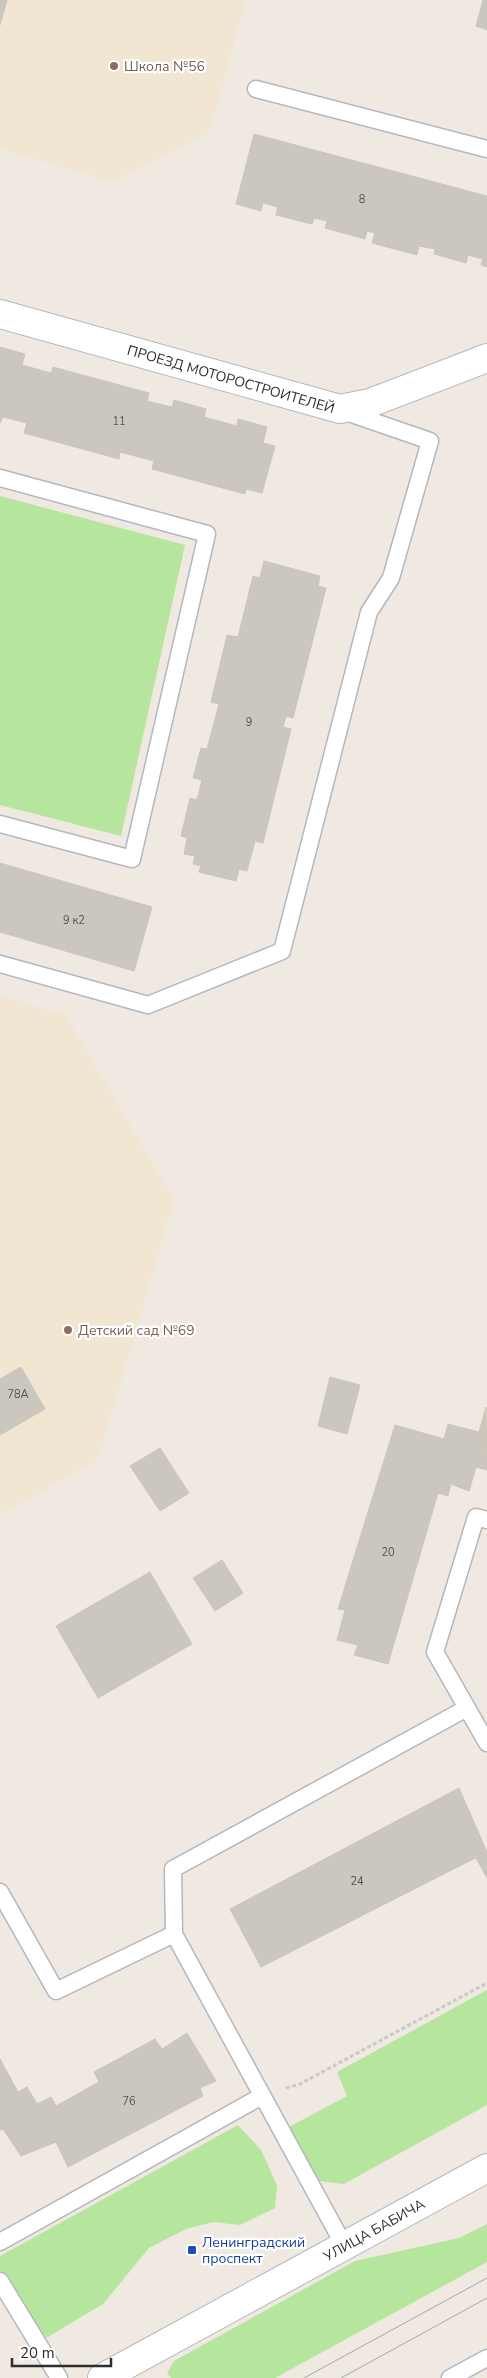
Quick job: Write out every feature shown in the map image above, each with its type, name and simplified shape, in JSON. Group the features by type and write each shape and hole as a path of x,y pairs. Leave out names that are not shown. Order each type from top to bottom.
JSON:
{"street":[{"name":"ПРОЕЗД МОТОРОСТРОИТЕЛЕЙ","path":"0,314 340,409 370,403 487,358"},
{"name":"УЛИЦА БАБИЧА","path":"102,2378 487,2168"}],"lane":[{"path":"256,89 487,150"},
{"path":"0,964 148,1005 282,951 369,612 390,578 430,442 340,409"},
{"path":"0,478 207,534 132,859 0,824"},
{"path":"487,1520 476,1517 435,1652 487,1743"},
{"path":"345,2247 174,1934 173,1869 467,1708"},
{"path":"0,1892 56,1991 174,1934"},
{"path":"0,2242 262,2096"},
{"path":"0,2280 59,2378"},
{"path":"450,2378 487,2358"}],"path":[{"path":"262,2096 300,2084 487,1982"}],"shaded area":[{"name":"Школа №56","path":"0,0 246,0 210,131 113,182 0,149"},
{"name":"Детский сад №69","path":"0,996 65,1014 174,1200 98,1460 0,1515"}],"green space":[{"path":"0,496 185,545 121,836 0,805"},
{"path":"487,1990 487,2105 344,2184 319,2181 289,2127 347,2096 337,2072"},
{"path":"238,2125 261,2150 277,2185 275,2208 240,2225 213,2222 186,2229 149,2248 103,2304 46,2338 0,2270 0,2256"},
{"path":"487,2224 487,2262 275,2378 171,2378 167,2373 174,2361 355,2261 459,2238"}],"building":[{"path":"0,0 7,0 0,25"},
{"path":"483,0 487,0 487,30 476,26"},
{"path":"254,134 487,196 487,267 481,265 483,259 468,255 466,263 434,254 435,249 419,246 417,255 372,243 375,233 367,231 365,239 325,228 327,221 314,218 312,224 276,215 278,207 263,203 261,211 236,204"},
{"path":"0,347 25,354 22,365 51,373 53,367 149,393 147,401 172,407 174,400 206,409 204,417 237,426 238,419 267,427 263,443 275,446 262,493 246,489 245,494 152,469 154,461 120,452 119,459 24,433 27,423 3,417 0,423"},
{"path":"264,561 320,576 318,586 326,588 293,718 286,716 283,727 291,729 263,843 255,841 247,871 239,869 236,881 199,872 201,866 193,864 195,856 184,854 187,838 181,836 190,798 197,800 202,780 193,778 201,748 207,749 219,704 211,702 227,635 238,637 253,576 260,578"},
{"path":"0,863 152,907 134,971 0,932"},
{"path":"21,1367 45,1409 0,1435 0,1379"},
{"path":"330,1377 360,1385 347,1434 318,1426"},
{"path":"486,1407 487,1470 476,1467 469,1491 451,1484 448,1496 438,1493 388,1664 354,1655 358,1645 337,1640 345,1610 338,1609 395,1425 444,1439 448,1424 479,1432"},
{"path":"160,1448 189,1493 160,1511 130,1466"},
{"path":"222,1560 243,1593 215,1611 193,1578"},
{"path":"150,1572 192,1644 98,1698 56,1626"},
{"path":"459,1788 487,1852 261,1967 230,1909"},
{"path":"487,1852 487,1878 476,1858"},
{"path":"187,2033 216,2081 200,2088 203,2096 68,2167 56,2142 21,2156 3,2129 0,2130 0,2059 18,2092 27,2087 37,2104 51,2097 56,2106 99,2082 94,2072 155,2039 162,2049"}],"tram line":[{"path":"304,2378 487,2278"},
{"path":"341,2378 487,2298"}],"place":[{"name":"Школа №56","path":"114,66"},
{"name":"Детский сад №69","path":"68,1330"},
{"name":"Ленинградский проспект","path":"192,2250"}]}
